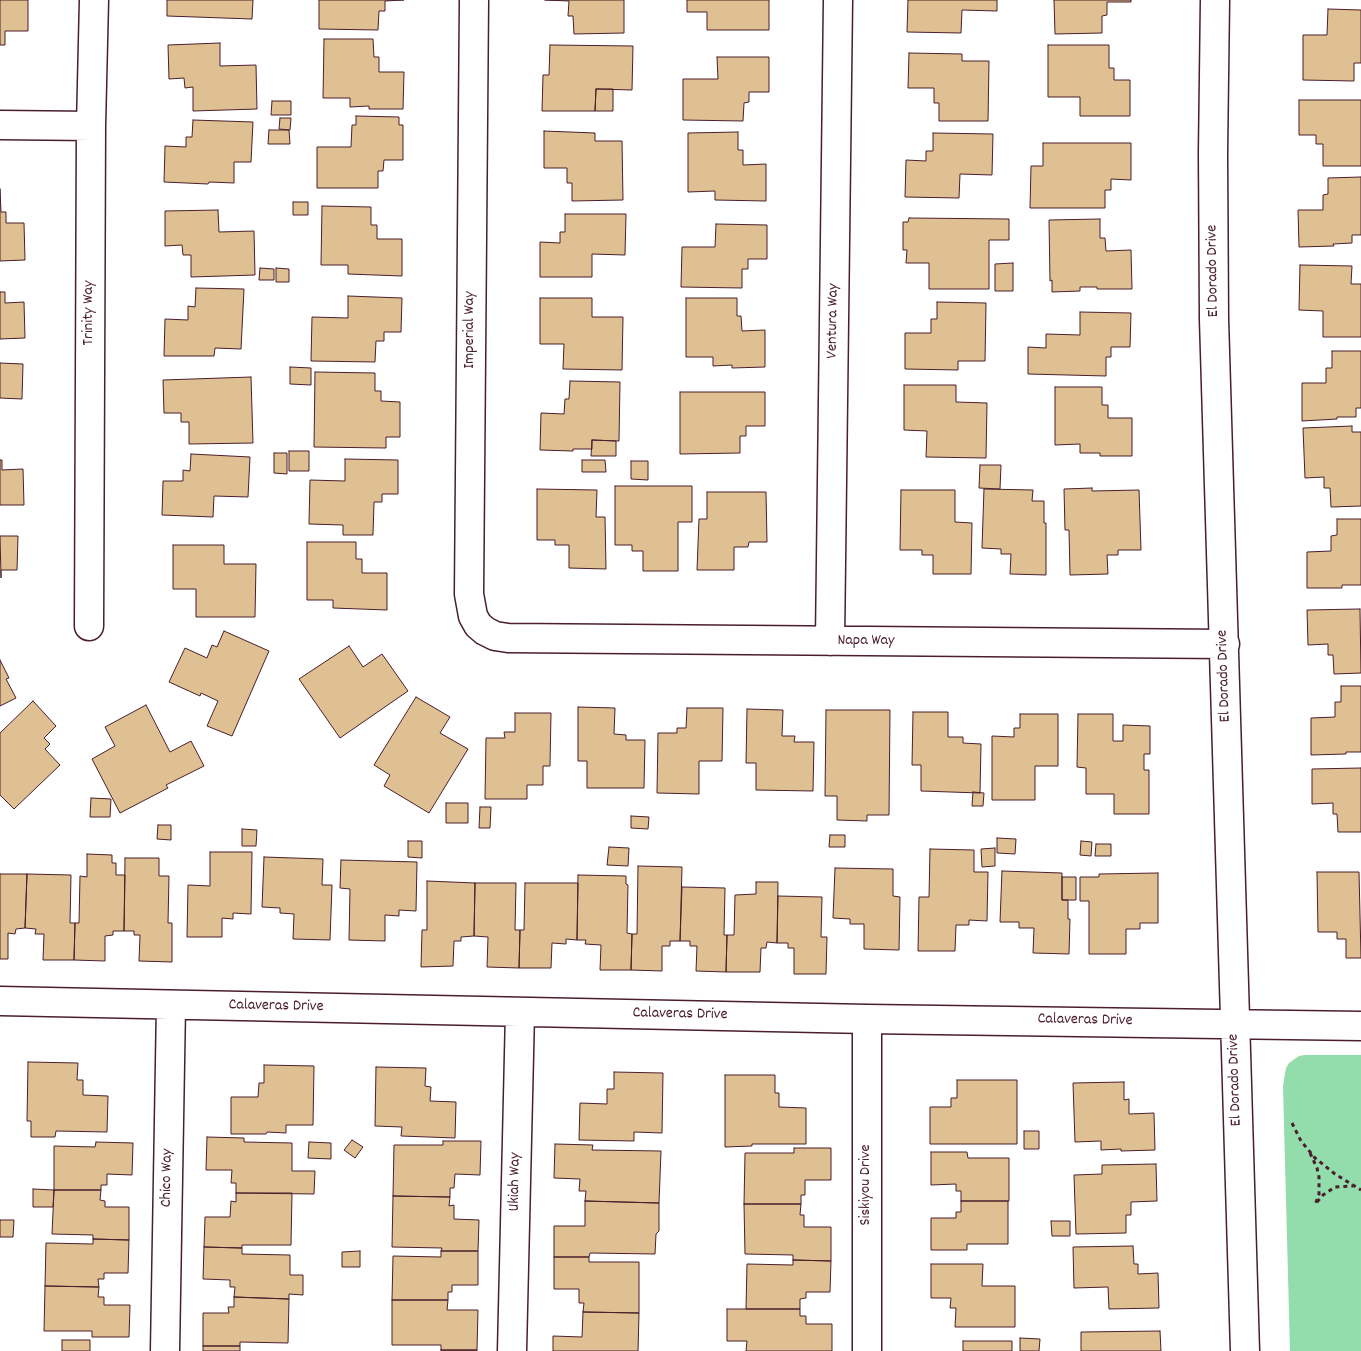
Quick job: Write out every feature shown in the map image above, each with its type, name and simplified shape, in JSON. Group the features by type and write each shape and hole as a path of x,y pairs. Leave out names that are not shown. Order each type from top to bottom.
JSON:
{"street":[{"name":"Trinity Way","path":"89,626 91,126 94,0"},
{"name":"Imperial Way","path":"474,0 469,594 473,616 478,625 495,636 508,638"},
{"name":"Ventura Way","path":"830,641 838,0"},
{"name":"El Dorado Drive","path":"1214,0 1214,319 1245,1351"},
{"path":"0,125 91,126"},
{"name":"Napa Way","path":"508,638 1224,644"},
{"name":"Calaveras Drive","path":"0,1001 1361,1026"},
{"name":"Chico Way","path":"165,1351 171,1005"},
{"name":"Ukiah Way","path":"512,1351 520,1012"},
{"name":"Siskiyou Drive","path":"867,1018 867,1351"}],"path":[{"path":"1292,1123 1301,1141 1307,1148 1335,1174 1361,1190"},
{"path":"1307,1148 1317,1168 1319,1177 1319,1194 1315,1204 1323,1195 1335,1187 1355,1186"}],"green space":[{"path":"1361,1055 1361,1351 1290,1351 1283,1086 1286,1068 1289,1063 1299,1056"}],"building":[{"path":"0,0 28,0 28,31 5,31 5,45 0,45"},
{"path":"167,0 253,0 252,19 167,16"},
{"path":"319,0 404,0 385,1 385,11 379,11 378,30 319,29"},
{"path":"545,0 624,0 624,33 574,34 573,16 568,16 569,1"},
{"path":"687,0 769,0 769,30 707,30 707,12 687,12"},
{"path":"908,0 997,0 997,11 962,10 961,33 907,32"},
{"path":"1054,0 1131,0 1131,2 1107,2 1107,15 1102,16 1102,33 1055,34"},
{"path":"1328,9 1361,10 1361,63 1354,63 1354,81 1303,80 1303,35 1327,35"},
{"path":"324,39 373,39 374,57 379,57 379,72 404,72 403,109 369,109 369,106 350,107 350,98 323,98"},
{"path":"220,43 220,66 256,65 257,109 193,111 193,87 185,88 184,78 169,79 168,45"},
{"path":"550,45 633,46 632,90 596,89 595,111 542,111 543,75 549,75"},
{"path":"1048,45 1109,45 1109,68 1114,68 1114,80 1130,80 1130,116 1080,116 1080,97 1048,97"},
{"path":"909,53 962,54 962,61 989,61 988,121 939,121 939,103 934,103 934,88 908,88"},
{"path":"717,57 769,57 769,92 749,92 749,102 744,103 743,121 683,120 683,79 718,79"},
{"path":"596,89 613,89 613,111 595,111"},
{"path":"1299,100 1361,100 1361,166 1323,166 1323,144 1316,144 1316,135 1299,135"},
{"path":"272,101 291,101 291,115 271,115"},
{"path":"356,116 399,117 399,125 403,125 403,160 384,160 383,171 378,171 378,188 317,188 317,147 351,147 352,125 356,125"},
{"path":"280,118 291,118 290,130 279,129"},
{"path":"193,120 253,122 251,162 234,162 234,183 164,182 165,146 186,147 186,137 192,137"},
{"path":"269,130 289,130 290,144 268,144"},
{"path":"544,131 595,133 595,141 622,141 623,200 572,201 572,183 567,183 567,168 544,168"},
{"path":"738,132 738,150 743,150 743,165 766,164 766,201 715,200 715,191 688,192 688,133"},
{"path":"933,133 993,134 992,175 960,174 959,198 905,197 906,160 926,161 926,151 933,151"},
{"path":"1043,143 1131,143 1131,180 1111,179 1111,190 1105,190 1105,208 1030,208 1031,166 1043,166"},
{"path":"1361,177 1361,235 1352,235 1352,243 1333,244 1334,246 1299,247 1298,210 1323,210 1323,195 1328,194 1328,178"},
{"path":"0,189 1,212 6,212 6,223 24,223 25,260 0,261"},
{"path":"293,202 308,202 308,215 293,215"},
{"path":"322,206 371,207 371,225 377,225 377,239 402,239 402,276 348,274 348,265 321,265"},
{"path":"218,210 219,232 254,231 255,275 191,277 191,255 183,255 182,245 165,246 165,211"},
{"path":"565,214 626,214 625,255 592,254 592,277 540,277 540,242 560,243 560,232 565,232"},
{"path":"909,218 1009,219 1009,240 989,240 989,289 929,289 929,263 906,263 907,250 903,250 903,222 908,222"},
{"path":"1100,219 1100,238 1105,238 1106,251 1131,250 1132,289 1080,287 1080,291 1052,292 1052,280 1050,281 1049,220"},
{"path":"716,224 767,225 767,259 748,259 748,269 742,269 742,288 681,287 682,247 715,247"},
{"path":"1013,263 1013,291 995,291 995,264"},
{"path":"1300,265 1352,266 1351,284 1361,284 1361,337 1323,337 1323,311 1299,310"},
{"path":"260,268 274,269 274,280 259,280"},
{"path":"276,268 289,269 289,282 276,282"},
{"path":"196,288 244,289 241,349 215,348 214,356 164,356 165,319 188,320 188,306 195,307"},
{"path":"0,292 5,292 5,303 24,302 25,338 0,339"},
{"path":"348,296 402,298 401,332 384,332 384,341 376,341 375,362 311,361 312,317 348,318"},
{"path":"540,298 592,298 592,317 623,317 622,370 563,369 564,344 540,344"},
{"path":"686,298 737,298 737,316 741,316 742,331 765,330 765,367 732,368 732,365 713,366 713,357 686,357"},
{"path":"937,302 986,303 985,361 958,361 958,370 905,369 905,333 931,333 931,319 937,319"},
{"path":"1080,312 1131,313 1130,347 1111,347 1111,357 1106,357 1106,376 1028,374 1028,347 1046,348 1046,334 1080,335"},
{"path":"1332,351 1361,351 1361,408 1356,408 1356,417 1302,421 1302,383 1326,383 1326,368 1332,368"},
{"path":"0,363 23,364 22,399 0,398"},
{"path":"290,367 311,368 311,385 290,384"},
{"path":"315,372 375,373 375,391 381,391 381,401 400,402 400,437 386,437 386,448 314,447"},
{"path":"251,377 253,443 189,444 189,422 181,422 181,413 164,413 163,380"},
{"path":"570,381 620,382 619,441 592,440 592,449 573,449 573,451 540,450 541,413 564,414 565,399 569,399"},
{"path":"904,385 956,385 956,402 987,403 986,458 926,457 927,431 904,430"},
{"path":"1055,387 1102,387 1102,405 1108,405 1108,418 1132,418 1132,456 1100,456 1100,453 1080,453 1080,444 1055,445"},
{"path":"680,392 765,392 765,426 746,426 746,436 740,436 740,453 680,454"},
{"path":"1352,426 1352,432 1361,432 1361,506 1331,507 1330,488 1324,488 1324,477 1305,478 1303,428"},
{"path":"592,440 616,441 616,456 591,456"},
{"path":"289,451 309,451 309,471 289,471"},
{"path":"274,453 287,453 287,474 274,473"},
{"path":"191,454 250,457 248,497 214,496 213,517 162,515 163,481 183,481 183,470 190,471"},
{"path":"345,459 398,460 398,494 382,494 382,502 374,502 373,535 343,535 343,525 309,524 310,480 345,481"},
{"path":"0,460 2,460 2,470 23,469 24,505 0,505"},
{"path":"582,460 605,460 606,472 582,472"},
{"path":"631,461 648,461 648,480 631,479"},
{"path":"980,465 1001,465 1000,489 979,488"},
{"path":"615,486 692,486 692,522 678,522 678,571 643,571 643,551 632,551 632,545 615,545"},
{"path":"1092,488 1092,491 1139,490 1141,550 1118,550 1118,555 1107,555 1108,574 1070,575 1069,530 1065,530 1064,489"},
{"path":"537,489 597,490 596,517 605,517 606,569 569,568 569,545 555,545 555,540 537,540"},
{"path":"984,489 1033,490 1032,501 1044,501 1046,575 1010,574 1011,554 1001,554 1001,549 982,548"},
{"path":"901,490 955,490 955,522 972,523 971,574 933,574 933,555 922,555 922,550 900,550"},
{"path":"707,492 766,492 767,542 749,542 748,547 734,547 734,570 697,570 699,519 707,519"},
{"path":"1337,519 1361,519 1361,585 1342,585 1342,588 1307,588 1307,552 1331,551 1331,536 1337,535"},
{"path":"0,536 18,536 17,570 1,570 1,578"},
{"path":"307,542 356,542 356,559 362,559 362,573 387,573 387,610 333,608 333,600 307,600"},
{"path":"173,545 224,545 224,564 256,564 255,617 196,617 196,589 173,589"},
{"path":"1360,609 1361,673 1334,674 1333,655 1328,655 1328,644 1308,645 1307,610"},
{"path":"224,631 269,651 232,736 207,726 218,701 201,693 200,696 169,682 185,648 207,658 212,645 217,647"},
{"path":"349,646 363,667 382,654 408,691 340,738 299,679"},
{"path":"0,660 9,678 6,679 16,698 0,706"},
{"path":"1341,686 1361,686 1361,752 1311,755 1311,718 1335,717 1335,702 1341,702"},
{"path":"416,697 450,717 440,733 468,749 429,813 384,786 390,775 374,765"},
{"path":"33,701 56,726 44,738 50,744 45,749 60,765 14,809 0,795 0,733"},
{"path":"146,705 170,752 191,741 204,766 166,785 168,788 120,813 92,759 115,746 105,727"},
{"path":"578,707 615,708 614,734 626,735 626,740 645,740 644,788 587,788 587,761 578,761"},
{"path":"687,708 723,708 722,761 699,761 699,794 657,793 658,733 677,733 677,728 686,728"},
{"path":"747,709 783,710 782,736 795,736 794,742 814,742 813,791 756,790 756,763 746,763"},
{"path":"826,710 890,710 889,815 867,815 867,821 837,820 837,796 825,796"},
{"path":"913,712 948,712 948,737 963,737 963,743 981,744 980,793 921,791 921,765 912,765"},
{"path":"515,713 551,713 550,766 543,766 543,785 527,785 527,799 485,799 486,738 505,738 504,732 515,732"},
{"path":"1020,714 1058,714 1058,766 1035,766 1035,800 992,800 992,736 1014,737 1014,728 1020,728"},
{"path":"1078,714 1113,714 1113,741 1123,741 1123,725 1150,726 1150,754 1144,754 1144,770 1149,770 1149,814 1114,814 1114,794 1086,794 1086,768 1077,767"},
{"path":"1361,768 1361,832 1338,832 1337,814 1333,814 1333,803 1312,804 1312,769"},
{"path":"973,792 984,793 983,806 972,806"},
{"path":"91,798 111,799 110,817 90,817"},
{"path":"446,803 468,803 468,823 446,823"},
{"path":"480,807 491,807 490,828 479,828"},
{"path":"631,816 649,817 648,829 631,828"},
{"path":"158,825 171,825 171,840 157,839"},
{"path":"242,829 257,830 256,846 242,846"},
{"path":"830,835 845,835 845,847 829,847"},
{"path":"997,838 1016,839 1015,854 997,853"},
{"path":"408,841 422,841 422,858 408,857"},
{"path":"1081,841 1092,842 1091,856 1080,855"},
{"path":"1096,844 1111,844 1111,856 1095,856"},
{"path":"609,847 629,848 628,866 607,865"},
{"path":"995,848 995,866 982,867 981,849"},
{"path":"930,849 974,850 974,872 988,872 987,921 969,920 969,925 956,925 955,951 918,951 919,897 929,897"},
{"path":"210,852 252,852 251,914 233,913 233,919 222,918 222,937 187,937 188,885 210,886"},
{"path":"87,854 112,855 112,863 116,863 116,875 125,875 124,931 113,931 113,935 105,936 105,961 74,960 75,923 79,923 80,876 87,877"},
{"path":"264,857 323,859 322,885 332,885 330,940 293,939 294,914 280,913 280,908 262,907"},
{"path":"125,858 159,858 159,876 169,876 168,923 172,923 172,962 139,961 140,935 134,935 134,931 124,931"},
{"path":"341,860 417,862 416,911 399,910 399,916 385,915 385,941 349,940 350,889 340,888"},
{"path":"638,866 682,867 680,941 670,941 670,946 662,946 662,971 631,970 632,934 637,934"},
{"path":"835,868 893,869 893,896 900,897 899,950 864,949 864,924 850,924 850,919 833,918"},
{"path":"1002,871 1062,873 1062,900 1068,900 1068,919 1070,919 1069,954 1033,953 1034,928 1019,928 1019,922 1000,922"},
{"path":"1317,872 1359,872 1361,958 1346,958 1346,939 1337,939 1337,932 1318,932"},
{"path":"1158,873 1158,923 1140,923 1140,929 1126,929 1126,954 1089,954 1089,901 1080,901 1080,877 1099,877 1099,874"},
{"path":"0,874 27,874 25,928 16,929 15,934 8,933 8,959 0,959"},
{"path":"27,874 71,875 70,923 75,923 74,960 43,960 44,934 35,934 36,929 25,928"},
{"path":"578,875 626,876 626,884 628,885 627,933 632,934 631,970 600,970 601,945 585,944 586,940 577,940"},
{"path":"1062,877 1076,877 1076,900 1062,900"},
{"path":"427,881 475,883 474,936 461,937 461,941 454,941 453,966 421,967 422,930 427,930"},
{"path":"756,882 778,882 777,943 767,942 766,948 761,948 760,972 726,972 727,935 734,935 735,895 756,894"},
{"path":"475,883 516,883 515,930 520,930 519,968 487,967 488,937 474,936"},
{"path":"525,883 578,883 577,940 566,939 566,944 552,943 551,968 519,968 520,930 524,930"},
{"path":"682,887 725,888 724,935 727,935 726,972 696,971 697,946 690,946 690,941 680,941"},
{"path":"778,896 822,897 821,937 827,937 826,974 794,974 794,948 788,948 788,943 777,943"},
{"path":"28,1062 78,1063 77,1080 83,1080 83,1095 108,1096 107,1132 56,1131 55,1137 31,1137 31,1121 27,1121"},
{"path":"264,1065 314,1066 313,1125 286,1125 286,1133 231,1134 231,1097 258,1097 259,1083 264,1083"},
{"path":"376,1067 426,1068 425,1086 431,1087 430,1101 456,1102 455,1138 401,1136 402,1127 375,1126"},
{"path":"614,1072 663,1073 662,1133 634,1132 634,1141 579,1140 580,1103 607,1104 607,1089 614,1089"},
{"path":"725,1075 775,1075 775,1093 779,1093 779,1107 806,1108 806,1144 752,1144 752,1146 725,1147"},
{"path":"957,1080 1017,1080 1017,1144 930,1144 930,1107 951,1107 951,1098 957,1098"},
{"path":"1124,1082 1124,1100 1129,1099 1129,1114 1154,1113 1155,1150 1101,1150 1101,1141 1075,1142 1073,1083"},
{"path":"1024,1131 1039,1131 1039,1149 1024,1149"},
{"path":"207,1137 244,1138 244,1142 292,1143 292,1171 315,1171 314,1194 236,1193 236,1183 231,1183 232,1170 206,1170"},
{"path":"352,1140 363,1147 355,1158 344,1150"},
{"path":"443,1141 481,1141 480,1175 455,1174 454,1188 450,1188 450,1197 393,1196 394,1145 443,1145"},
{"path":"96,1142 133,1143 132,1175 107,1174 107,1185 101,1185 101,1190 54,1190 54,1146 95,1147"},
{"path":"309,1142 331,1143 331,1159 308,1158"},
{"path":"555,1144 593,1145 592,1150 661,1151 659,1203 585,1201 586,1191 579,1191 580,1179 554,1178"},
{"path":"794,1148 831,1148 831,1180 805,1180 805,1195 801,1195 801,1204 744,1204 745,1153 794,1153"},
{"path":"931,1152 967,1152 968,1158 1009,1158 1009,1201 961,1201 961,1191 956,1191 956,1184 931,1185"},
{"path":"1156,1164 1157,1201 1131,1202 1131,1215 1126,1215 1126,1233 1076,1234 1074,1175 1102,1174 1102,1165"},
{"path":"33,1189 54,1190 53,1207 33,1207"},
{"path":"54,1190 101,1190 100,1200 105,1201 105,1207 129,1207 129,1240 93,1239 93,1235 52,1234"},
{"path":"236,1193 292,1193 291,1245 242,1245 242,1248 204,1247 205,1217 230,1217 231,1201 236,1202"},
{"path":"393,1196 450,1197 449,1206 454,1205 454,1219 479,1220 478,1251 441,1251 442,1248 392,1247"},
{"path":"585,1201 659,1203 659,1231 656,1234 655,1254 590,1253 589,1257 554,1257 554,1226 585,1226"},
{"path":"961,1201 1008,1201 1008,1244 967,1244 967,1250 931,1250 931,1218 956,1218 956,1212 961,1212"},
{"path":"744,1204 801,1204 800,1215 804,1215 804,1227 831,1227 831,1261 793,1260 793,1255 745,1254"},
{"path":"0,1220 14,1220 13,1237 0,1237"},
{"path":"1051,1221 1070,1221 1070,1236 1052,1236"},
{"path":"93,1239 129,1240 128,1273 104,1273 104,1279 98,1279 99,1287 45,1286 46,1243 93,1244"},
{"path":"1133,1246 1134,1264 1138,1264 1138,1274 1158,1273 1159,1308 1109,1309 1108,1287 1074,1288 1073,1247"},
{"path":"204,1247 242,1248 242,1254 290,1255 290,1275 303,1275 303,1295 289,1294 289,1299 234,1297 235,1287 230,1287 230,1280 203,1279"},
{"path":"360,1251 360,1267 342,1267 342,1252"},
{"path":"441,1251 478,1251 478,1285 452,1285 452,1292 448,1292 448,1300 392,1300 393,1256 441,1257"},
{"path":"554,1257 589,1257 589,1262 639,1262 639,1313 583,1312 584,1303 579,1303 579,1289 554,1289"},
{"path":"793,1260 831,1261 830,1292 806,1292 806,1298 800,1299 800,1309 746,1309 747,1264 793,1265"},
{"path":"931,1264 983,1264 982,1286 1015,1286 1015,1327 955,1327 956,1308 950,1308 951,1298 931,1298"},
{"path":"45,1286 99,1287 98,1297 104,1297 104,1305 130,1305 129,1337 92,1337 92,1331 44,1331"},
{"path":"234,1297 289,1299 288,1343 240,1342 240,1346 203,1346 203,1313 229,1313 228,1307 234,1307"},
{"path":"392,1300 448,1300 447,1310 478,1310 477,1350 441,1350 441,1345 392,1345"},
{"path":"727,1309 800,1309 800,1316 806,1316 806,1324 832,1324 832,1351 746,1351 747,1341 727,1341"},
{"path":"583,1312 639,1313 638,1351 553,1351 553,1336 582,1337"},
{"path":"1160,1331 1161,1351 1081,1351 1081,1332"},
{"path":"1020,1338 1040,1339 1039,1351 1020,1351"},
{"path":"62,1340 90,1340 90,1351 62,1351"},
{"path":"963,1341 1012,1341 1012,1351 963,1351"},
{"path":"203,1346 240,1346 240,1351 203,1351"},
{"path":"477,1350 477,1351 441,1351"}]}
